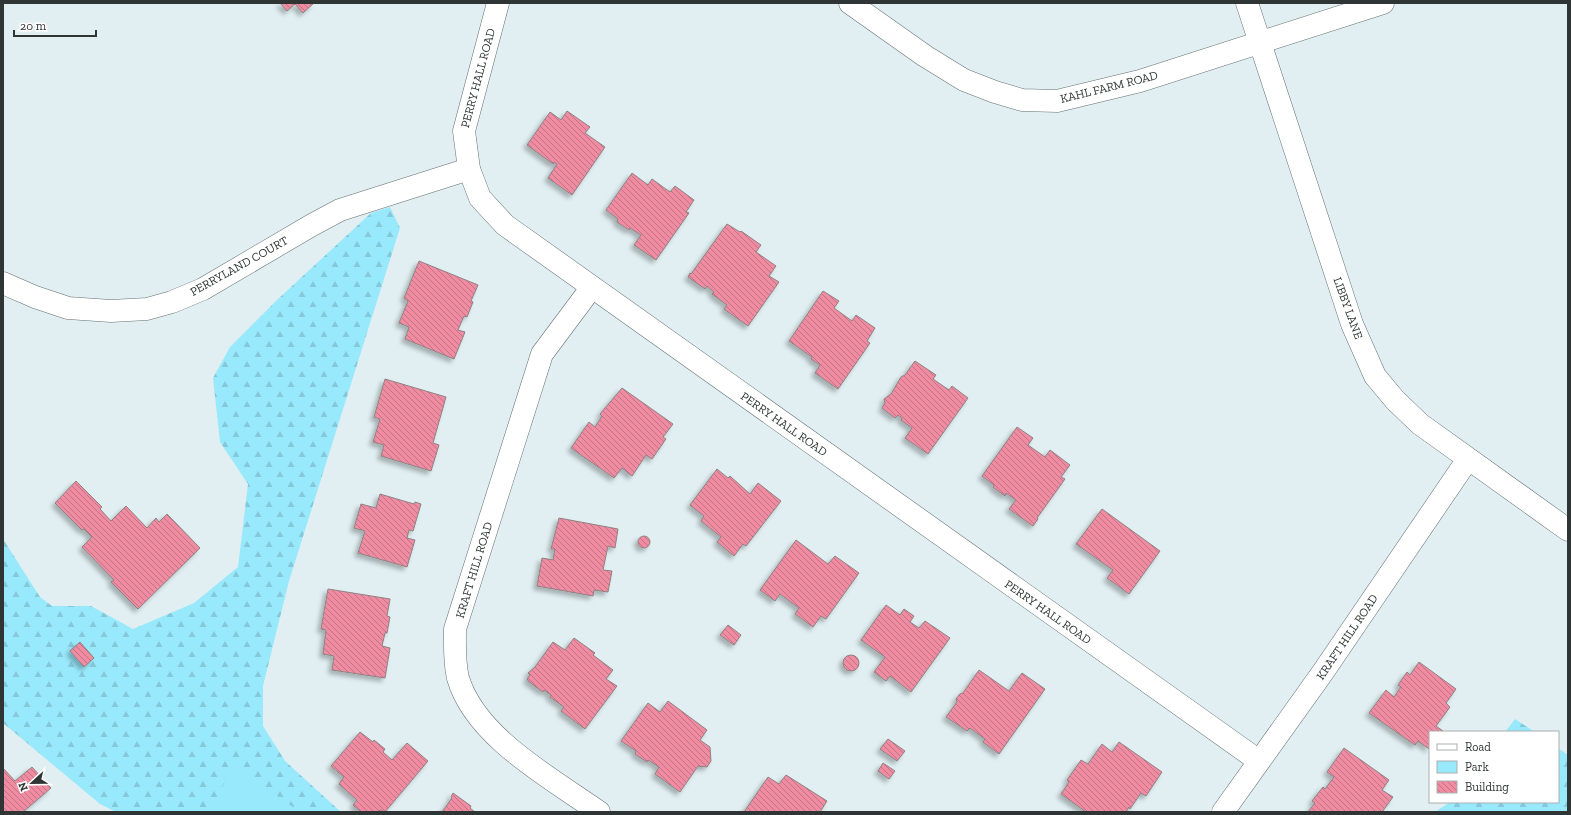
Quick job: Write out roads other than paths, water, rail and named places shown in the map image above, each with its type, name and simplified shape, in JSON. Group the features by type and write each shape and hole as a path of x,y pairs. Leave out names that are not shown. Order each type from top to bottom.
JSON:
{"street":[{"name":"PERRY HALL ROAD","path":"498,3 464,131 469,169 480,198 505,225 1259,761"},
{"name":"KAHL FARM ROAD","path":"850,3 925,56 964,80 995,92 1022,100 1057,101 1140,81 1383,3"},
{"name":"LIBBY LANE","path":"1247,3 1352,324 1375,376 1395,400 1420,424 1568,530"},
{"name":"PERRYLAND COURT","path":"3,284 68,308 111,312 147,309 172,302 203,289 306,228 340,210 469,169"},
{"name":"KRAFT HILL ROAD","path":"592,287 542,354 455,629 455,655 458,678 474,710 489,730 510,750 599,812"},
{"name":"KRAFT HILL ROAD","path":"1223,812 1323,672 1468,459"}]}
